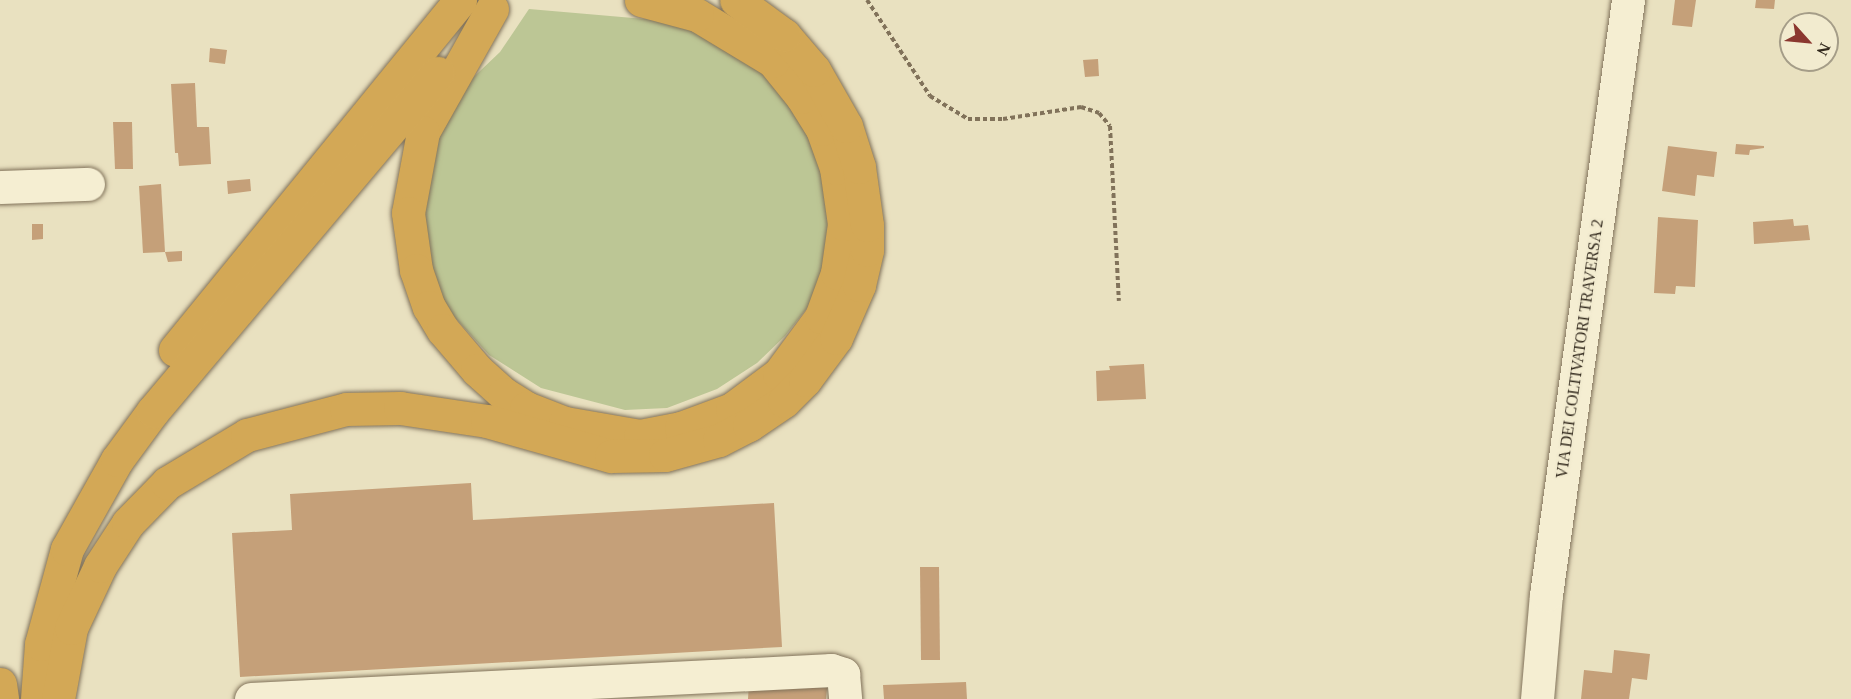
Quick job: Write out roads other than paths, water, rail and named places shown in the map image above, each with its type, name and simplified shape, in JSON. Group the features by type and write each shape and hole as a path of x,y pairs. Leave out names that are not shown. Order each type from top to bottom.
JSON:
{"highway":[{"path":"37,699 44,565 66,508 123,414 460,0"},
{"path":"495,4 423,132 408,213 416,270 429,308 443,330 477,370 504,394 526,408 565,423 640,436 681,428 732,409 779,374 820,317 837,273 844,224 831,150 813,111 785,74 773,61 729,31 697,15 641,0"},
{"path":"58,699 67,644 87,594 128,523 167,483 219,449 292,420 346,409 448,412 584,451 636,457 665,455 719,440 784,401 824,356 847,317 867,250 865,200 846,126 826,87 784,35 736,0"},
{"path":"21,699 42,603 89,506 153,411 495,4"},
{"path":"0,684 2,699"}],"street":[{"name":"VIA DEI COLTIVATORI TRAVERSA 2","path":"1537,699 1546,595 1628,0"},
{"path":"0,187 88,184"},
{"path":"251,699 831,670 843,674 845,699"}]}
